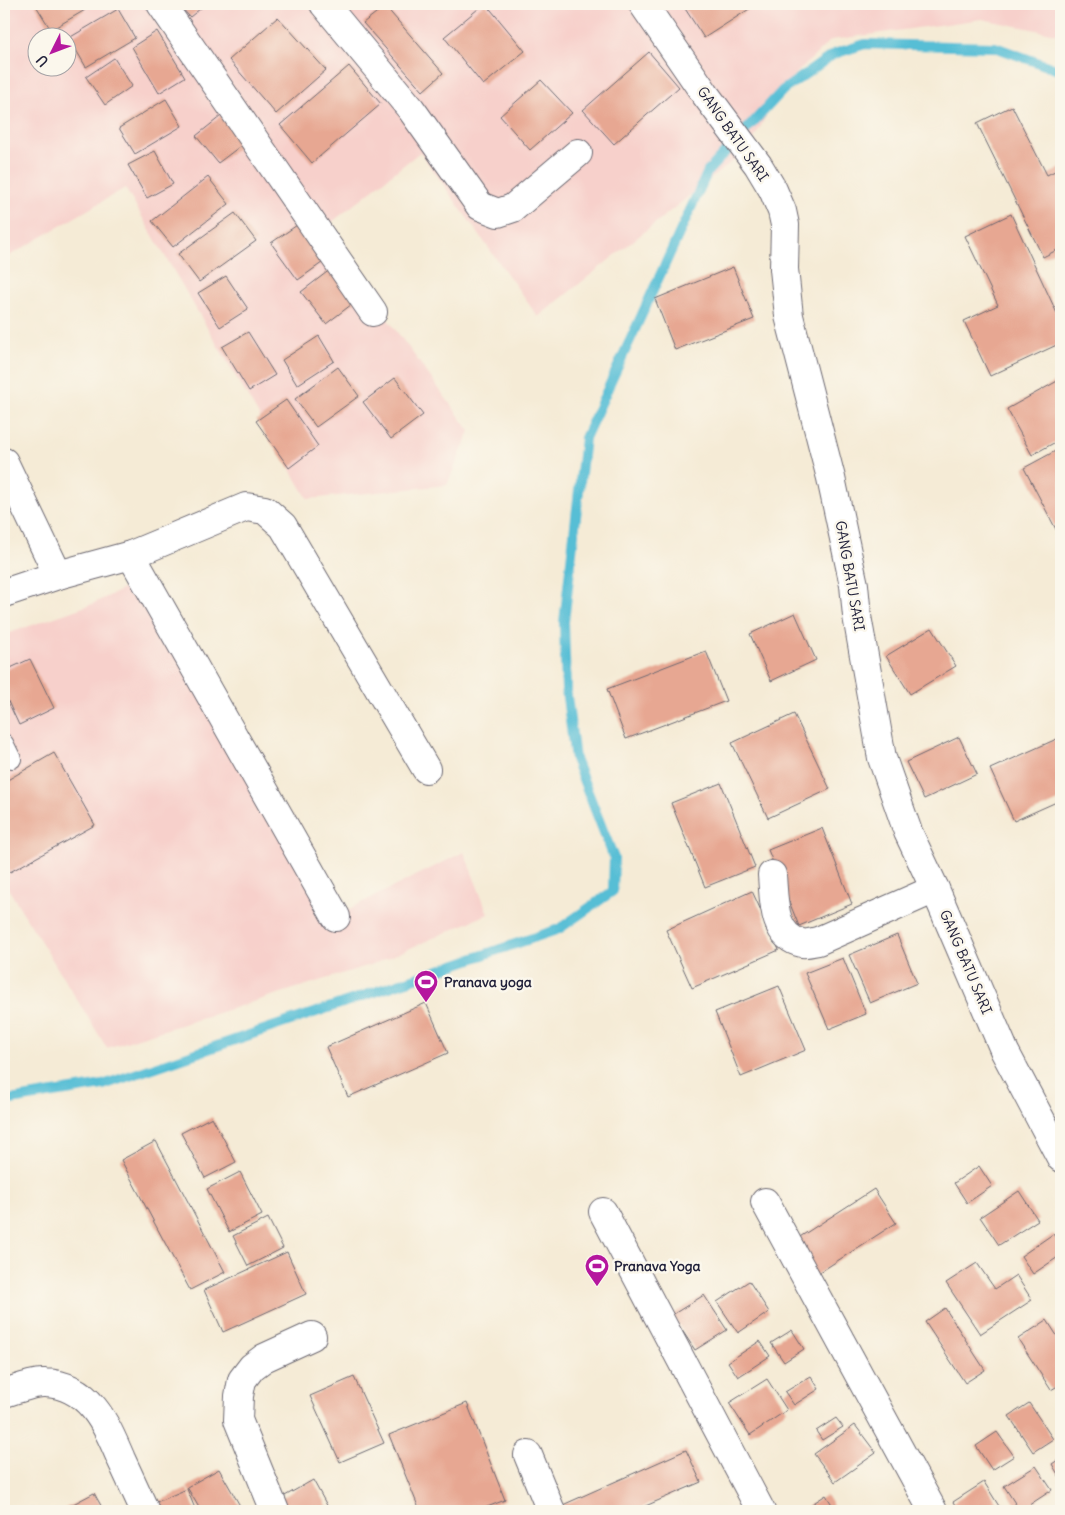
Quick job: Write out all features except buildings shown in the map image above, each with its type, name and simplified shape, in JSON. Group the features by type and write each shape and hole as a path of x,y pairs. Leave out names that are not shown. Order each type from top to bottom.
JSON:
{"street":[{"path":"161,4 373,312"},
{"path":"324,4 410,109 480,206 498,213 514,208 578,153"},
{"name":"GANG BATU SARI","path":"644,4 705,94 758,165 773,190 782,211 785,225 784,269 789,316 831,478 854,585 857,616 882,758 908,832 935,889 1005,1052 1061,1158"},
{"path":"4,462 58,575"},
{"path":"4,593 58,575 131,555 246,507 265,510 282,526 426,769"},
{"path":"131,555 336,917"},
{"path":"772,874 777,920 784,932 803,944 818,941 935,889"},
{"path":"765,1202 932,1511"},
{"path":"603,1212 761,1511"},
{"path":"275,1511 238,1420 242,1380 252,1367 264,1358 312,1336"},
{"path":"4,1393 44,1382 65,1387 84,1397 106,1425 145,1511"},
{"path":"528,1455 551,1511"}],"shaded area":[{"path":"4,4 1061,4 1061,35 982,19 831,40 781,88 749,148 538,317 420,152 322,230 470,431 447,485 308,499 125,188 4,259"},
{"path":"140,581 341,913 464,852 488,914 376,963 107,1048 4,882 4,635 92,604"}],"waterway":[{"path":"4,1101 103,1085 559,929 613,891 614,858 575,759 566,689 564,622 585,438 708,171 783,90 834,54 865,44 995,47 1061,71"}],"place":[{"name":"Pranava yoga","path":"426,1003"},
{"name":"Pranava Yoga","path":"597,1287"}]}
